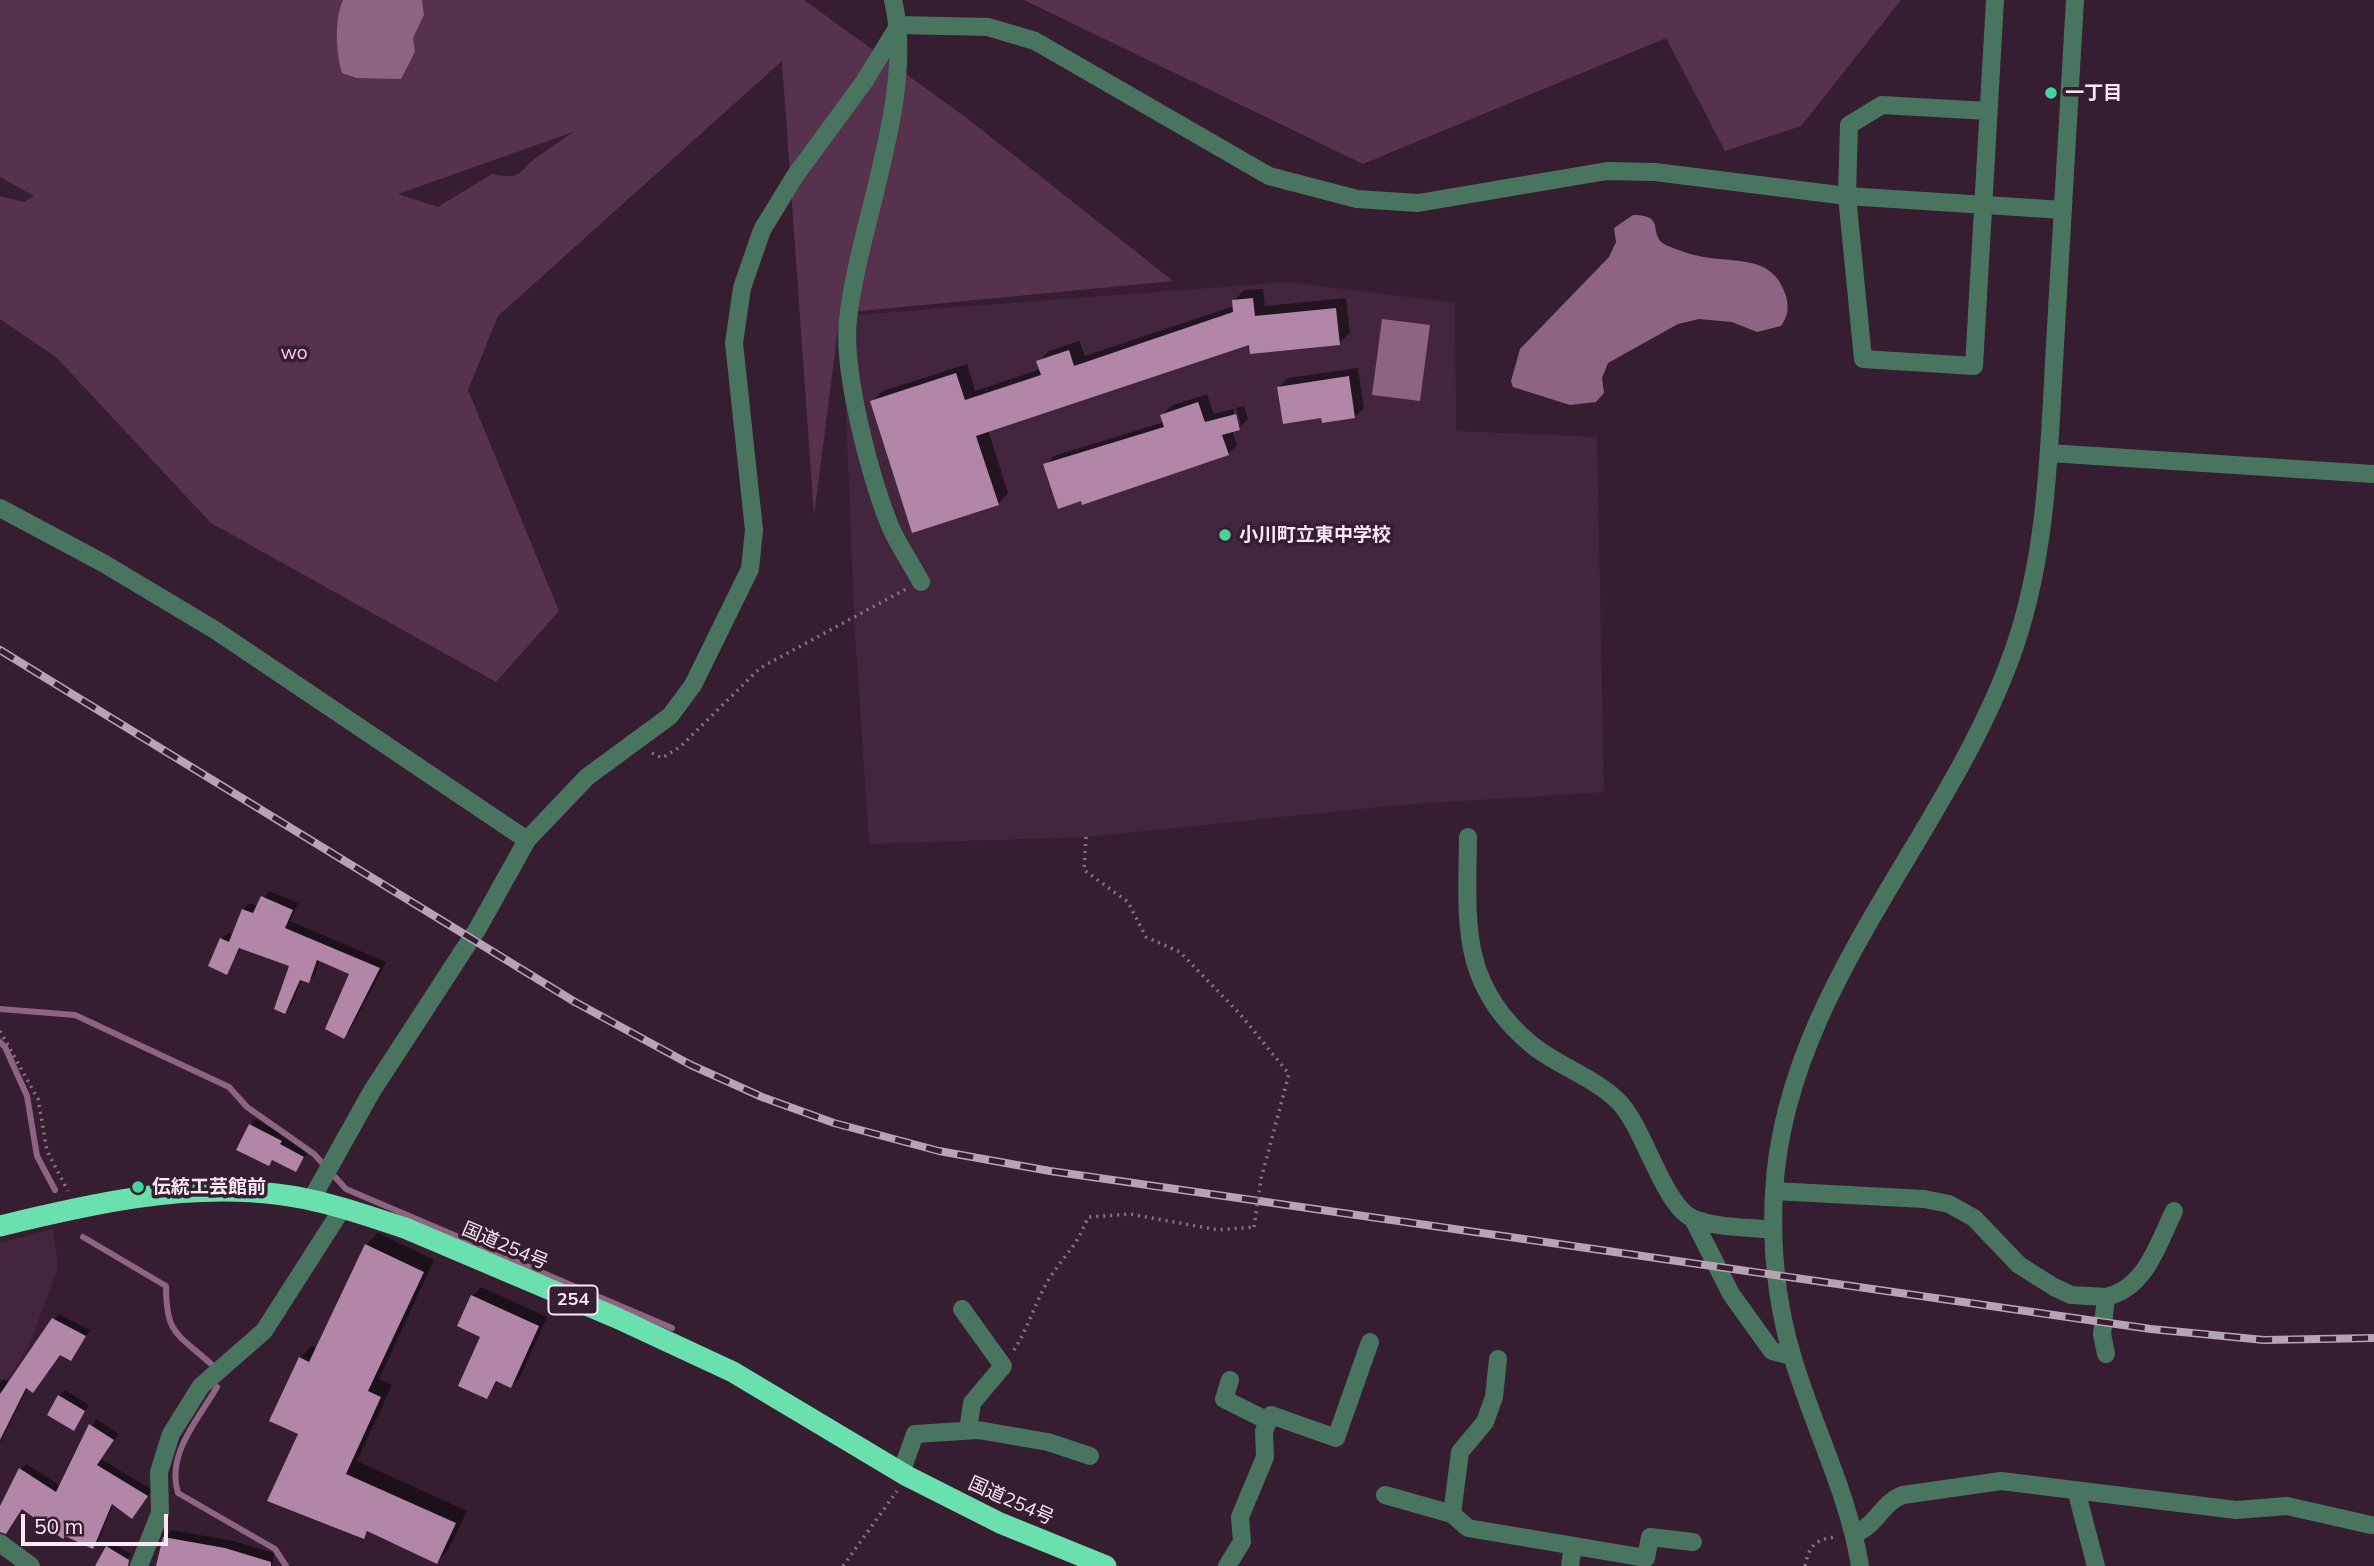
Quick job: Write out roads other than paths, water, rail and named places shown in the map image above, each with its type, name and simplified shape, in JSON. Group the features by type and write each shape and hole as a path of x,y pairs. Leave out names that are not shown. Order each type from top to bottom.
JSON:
{"highway":[{"name":"国道254号","path":"0,1226 148,1194 202,1191 275,1194 311,1200 405,1228 617,1318 733,1372 904,1475 1000,1523 1106,1566"}],"street":[{"path":"893,0 899,25 893,108 848,319 848,361 862,432 890,526 921,582"},
{"path":"1988,111 1882,105 1849,125 1847,196 1863,359 1974,366 1995,0"},
{"path":"1860,1566 1840,1484 1793,1356 1777,1286 1773,1230 1774,1191 1786,1110 1816,1026 1975,736 2013,650 2037,560 2049,453 2075,0"},
{"path":"899,25 988,27 1035,41 1269,176 1357,199 1418,203 1607,171 1654,172 1847,196 2063,210"},
{"path":"311,1200 372,1091 478,928 527,840 587,777 670,716 693,685 750,569 754,530 738,403 734,343 742,288 762,230 795,176 863,82 899,25"},
{"path":"2049,453 2374,474"},
{"path":"0,508 103,564 215,630 527,840"},
{"path":"1468,837 1467,924 1477,976 1496,1009 1532,1045 1618,1100 1645,1142 1675,1205 1693,1219 1731,1294 1772,1351 1793,1356"},
{"path":"1774,1191 1924,1199 1949,1204 1974,1218 2019,1265 2054,1287 2078,1296 2106,1297 2124,1291 2140,1277 2174,1211"},
{"path":"139,1566 160,1513 159,1472 171,1434 201,1386 264,1331 342,1209"},
{"path":"1693,1219 1773,1230"},
{"path":"2106,1297 2102,1334 2106,1354"},
{"path":"962,1309 1003,1366 972,1402 968,1430"},
{"path":"1227,1566 1242,1542 1240,1517 1265,1457 1265,1431 1271,1415 1336,1438 1370,1342"},
{"path":"1452,1514 1460,1452 1485,1422 1494,1397 1498,1359"},
{"path":"1230,1380 1224,1399 1268,1421"},
{"path":"904,1475 915,1434 968,1430 1048,1442 1090,1456"},
{"path":"1854,1534 1869,1528 1889,1503 1903,1494 2001,1481 2236,1510 2287,1506 2371,1525"},
{"path":"2076,1490 2096,1566"},
{"path":"1385,1495 1452,1514 1468,1528 1646,1559 1650,1537 1693,1542"},
{"path":"0,1544 31,1566"},
{"path":"1570,1566 1573,1546"}],"waterway":[{"path":"0,1009 75,1015 229,1087 247,1107 314,1154 346,1189 672,1328"},
{"path":"0,1042 5,1047 27,1096 37,1156 55,1190"},
{"path":"83,1237 166,1286 171,1324 182,1339 211,1364"},
{"path":"217,1387 180,1451 175,1479 178,1493 275,1549 286,1566"}],"railway":[{"path":"0,650 575,1002 691,1065 762,1097 834,1123 939,1151 1050,1171 2151,1329 2264,1340 2374,1338"}],"place":[{"name":"一丁目","path":"2051,93"},
{"name":"小川町立東中学校","path":"1225,535"},
{"name":"伝統工芸館前","path":"138,1187"}],"park label":[{"name":"wo","path":"294,353"}]}
